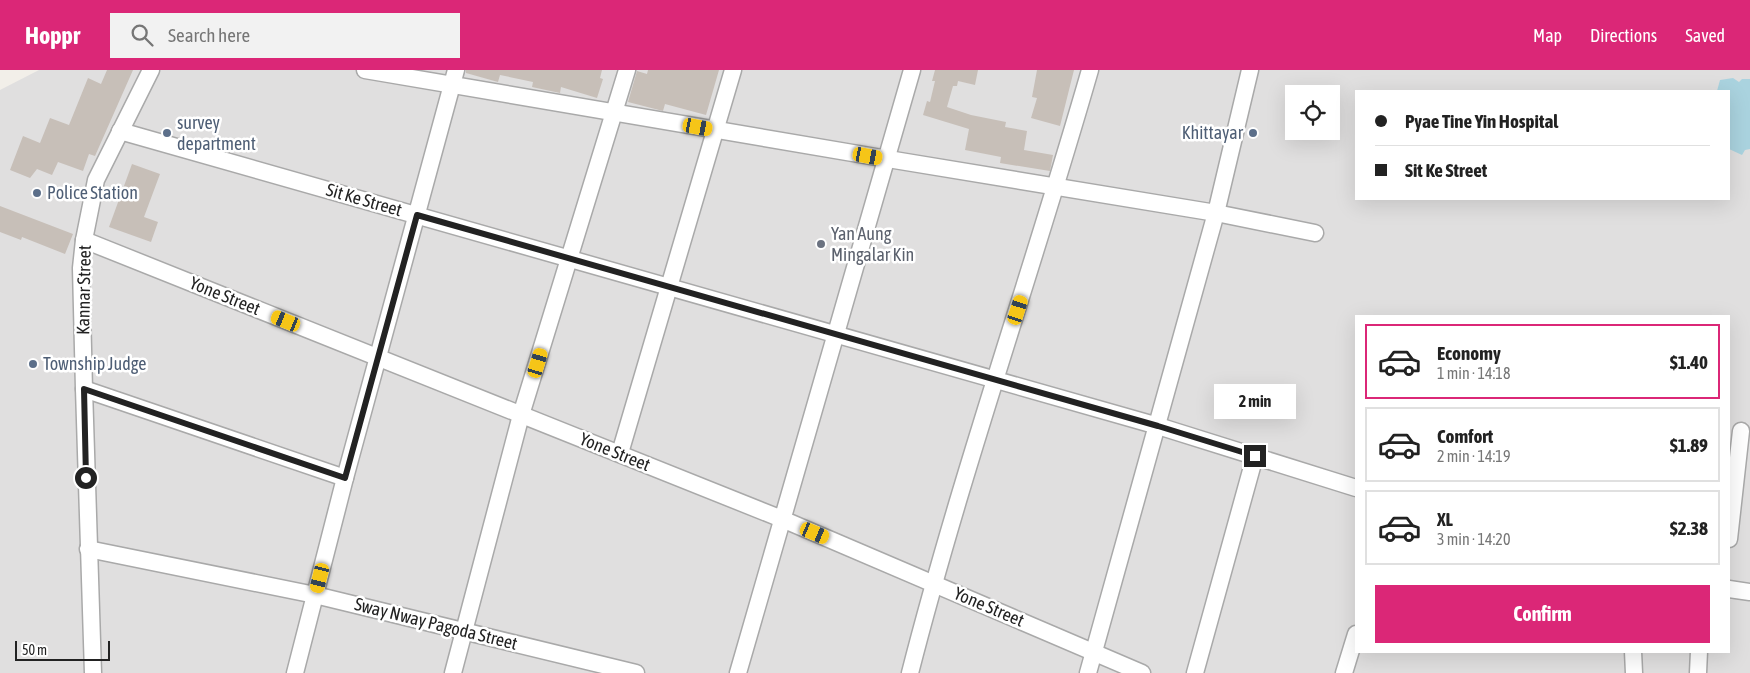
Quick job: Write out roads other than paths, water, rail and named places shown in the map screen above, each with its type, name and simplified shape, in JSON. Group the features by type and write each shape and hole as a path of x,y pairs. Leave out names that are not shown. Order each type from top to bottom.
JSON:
{"street":[{"name":"Kannar Street","path":"94,673 88,549 81,268 84,240 96,180 151,70"},
{"path":"365,70 454,77 615,112 888,160 1057,185 1216,212 1315,233"},
{"path":"454,673 521,415 571,258 627,70"},
{"path":"620,453 733,70"},
{"path":"738,673 888,160 912,70"},
{"path":"910,673 933,584 1057,185 1090,70"},
{"path":"1088,673 1216,212 1250,70"},
{"path":"295,673 345,478 454,77"},
{"name":"Sit Ke Street","path":"120,131 1158,426 1355,488"},
{"name":"Yone Street","path":"84,240 782,519 1142,673"},
{"path":"84,389 345,478"},
{"path":"1730,529 1740,431"},
{"path":"1195,673 1255,456"},
{"name":"Sway Nway Pagoda Street","path":"88,549 315,595 636,673"},
{"path":"1730,589 1750,592"},
{"path":"1344,673 1355,637"},
{"path":"1633,653 1634,673"},
{"path":"1698,673 1699,653"}],"water":[{"path":"1733,78 1739,82 1742,79 1750,79 1750,149 1745,150 1742,155 1730,149 1730,90 1717,90 1720,80"}],"place":[{"name":"survey department","path":"167,133"},
{"name":"Khittayar","path":"1253,133"},
{"name":"Police Station","path":"37,193"},
{"name":"Yan Aung Mingalar Kin","path":"821,244"},
{"name":"Township Judge","path":"33,364"}]}
